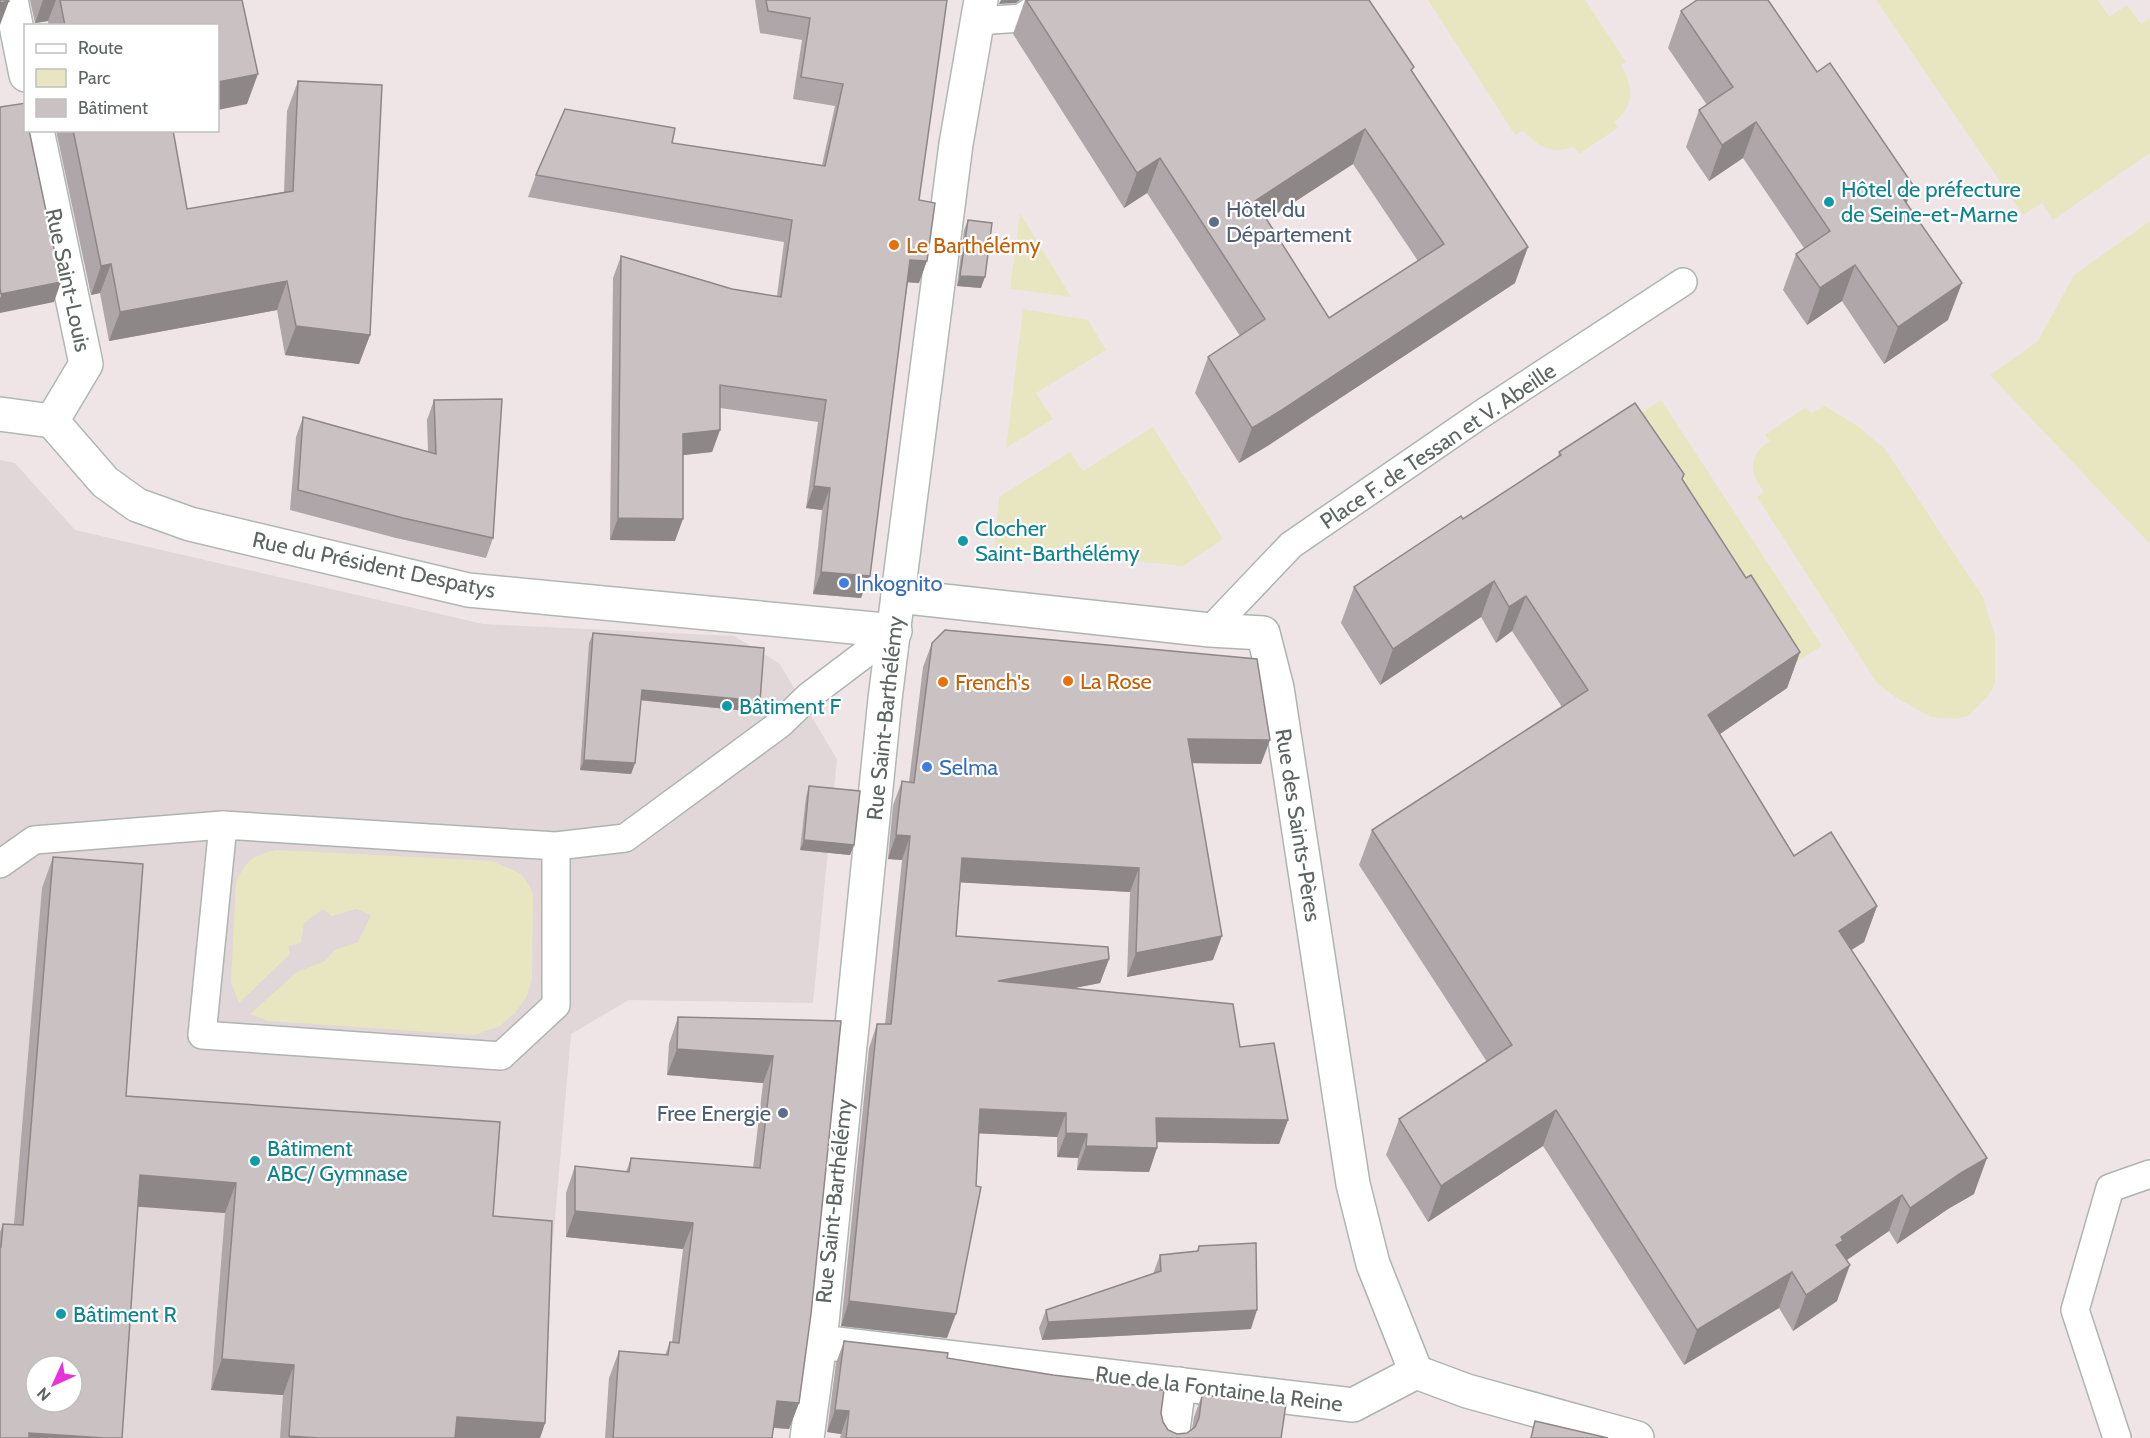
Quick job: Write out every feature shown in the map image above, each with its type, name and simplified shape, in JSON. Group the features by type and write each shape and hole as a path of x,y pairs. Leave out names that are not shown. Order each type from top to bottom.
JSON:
{"street":[{"path":"11,0 24,65"},
{"name":"Rue Saint-Barthélémy","path":"807,1438 820,1342 885,699 956,144 980,11"},
{"name":"Rue Saint-Louis","path":"37,132 86,364 52,421"},
{"path":"0,414 52,421"},
{"name":"Rue du Président Despatys","path":"52,421 105,482 121,494 137,505 190,524 468,590 895,632"},
{"name":"Rue des Saints-Pères","path":"898,596 1210,630 1263,633 1277,688 1353,1184 1373,1264 1416,1372"},
{"name":"Rue de la Fontaine la Reine","path":"820,1342 1353,1405 1416,1372"},
{"path":"1416,1372 1467,1391 1637,1438"},
{"path":"1172,1438 1179,1384"}],"lane":[{"path":"980,11 1021,18 1048,0"},
{"name":"Place F. de Tessan et V. Abeille","path":"1210,630 1291,546 1480,415 1683,282"},
{"path":"0,864 34,840 223,825 556,846 625,838 780,724 809,696 895,632"},
{"path":"223,825 202,1035 501,1056 556,1005 556,846"},
{"path":"2117,1438 2074,1310 2110,1188 2150,1174"}],"shaded area":[{"path":"0,460 15,463 75,530 483,624 734,636 779,663 837,759 813,1003 629,1000 571,1034 536,1438 0,1438"}],"green space":[{"path":"1428,0 1585,0 1626,62 1621,65 1628,81 1630,95 1626,109 1614,122 1618,128 1579,154 1574,147 1558,150 1546,148 1523,131 1515,135"},
{"path":"1876,0 2098,0 2109,17 2127,5 2141,24 2150,18 2150,153 2053,220 2042,203 2023,215"},
{"path":"1020,213 1071,297 1010,289"},
{"path":"2150,221 2150,544 1990,375 2038,341 2074,275"},
{"path":"1023,309 1088,320 1106,350 1036,393 1053,419 1006,448"},
{"path":"1661,400 1822,646 1795,663 1634,418"},
{"path":"1825,406 1856,425 1885,449 1983,597 1995,636 1995,683 1989,695 1968,716 1956,719 1931,717 1895,697 1877,683 1757,497 1764,492 1756,478 1753,464 1758,452 1770,441 1765,435 1806,407 1811,413"},
{"path":"1153,427 1223,539 1183,566 994,547 999,497 1070,452 1083,471"},
{"path":"276,850 493,861 518,872 526,880 533,894 532,979 527,996 515,1013 500,1026 474,1035 268,1021 250,1014 297,972 325,961 335,950 358,942 371,915 356,909 332,916 323,909 304,923 301,943 288,946 290,954 239,1003 231,982 236,882 247,863 261,854"}],"building":[{"path":"60,0 242,0 258,74 219,82 219,24 65,24"},
{"path":"766,0 947,0 919,200 935,203 927,261 910,260 870,576 821,572 830,488 814,486 826,400 720,385 720,430 683,434 683,519 618,518 621,256 732,289 781,297 792,220 536,175 565,109 675,128 672,143 825,166 843,84 801,77 810,18 768,11"},
{"name":"Hôtel du Département","path":"1026,0 1369,0 1414,67 1411,70 1528,247 1252,428 1208,357 1265,319 1160,158 1137,173","holes":["1365,129 1444,244 1329,318 1255,201"]},
{"name":"Hôtel de préfecture de Seine-et-Marne","path":"1697,0 1768,0 1817,72 1830,63 1913,185 1900,194 1962,283 1898,327 1855,265 1820,288 1796,254 1830,231 1756,122 1722,145 1699,110 1733,87 1681,11"},
{"path":"298,81 382,85 370,335 296,326 287,281 120,312 111,264 101,266 73,132 173,132 187,209 293,191"},
{"path":"24,103 24,132 29,132 61,282 1,294 0,288 0,107"},
{"path":"968,220 992,223 985,277 960,276"},
{"path":"502,399 493,538 403,518 298,490 303,417 436,454 434,400"},
{"path":"1635,403 1684,474 1682,479 1746,578 1751,575 1800,652 1708,715 1794,856 1831,832 1877,906 1839,931 1987,1158 1910,1208 1902,1195 1841,1237 1843,1241 1836,1245 1850,1265 1806,1295 1792,1272 1697,1330 1556,1110 1441,1186 1399,1119 1512,1045 1372,830 1588,690 1526,596 1509,607 1494,581 1393,649 1354,587 1461,516 1463,519 1561,455 1559,452"},
{"path":"945,630 1257,659 1270,740 1188,739 1222,936 1136,953 1139,868 962,858 956,936 1108,947 1109,959 998,981 1233,1004 1240,1047 1274,1043 1288,1120 1156,1118 1157,1148 1086,1146 1087,1134 1066,1133 1066,1113 980,1109 976,1186 981,1187 956,1314 849,1301 877,1024 891,1024 910,836 896,835 902,781 914,783 932,643"},
{"name":"Bâtiment F","path":"593,633 764,648 760,701 642,690 635,763 584,760"},
{"path":"809,786 860,791 854,845 804,840"},
{"name":"Bâtiment ABC/ Gymnase","path":"53,857 143,864 126,1096 500,1122 493,1216 552,1221 545,1423 457,1417 455,1438 289,1436 294,1365 222,1359 236,1183 140,1175 122,1438 29,1433 29,1438 0,1438 0,1247 3,1224 23,1225"},
{"path":"678,1017 841,1021 811,1314 799,1403 777,1401 772,1438 613,1438 619,1351 668,1355 670,1342 679,1343 693,1223 575,1211 575,1166 629,1172 631,1158 760,1168 773,1056 677,1049"},
{"path":"1256,1243 1257,1310 1048,1322 1046,1310 1161,1271 1160,1255 1198,1251 1199,1246"},
{"path":"844,1341 948,1353 947,1358 1053,1375 1160,1388 1164,1390 1161,1413 1163,1422 1168,1430 1177,1434 1187,1433 1195,1427 1199,1418 1202,1395 1286,1404 1281,1438 846,1438 849,1411 835,1410"},
{"path":"1535,1421 1608,1438 1531,1438"}],"place":[{"name":"Hôtel de préfecture de Seine-et-Marne","path":"1829,202"},
{"name":"Hôtel du Département","path":"1214,222"},
{"name":"Le Barthélémy","path":"894,245"},
{"name":"Clocher Saint-Barthélémy","path":"963,541"},
{"name":"Inkognito","path":"844,583"},
{"name":"La Rose","path":"1068,681"},
{"name":"French's","path":"943,682"},
{"name":"Bâtiment F","path":"727,706"},
{"name":"Selma","path":"927,767"},
{"name":"Free Energie","path":"783,1113"},
{"name":"Bâtiment ABC/ Gymnase","path":"255,1161"},
{"name":"Bâtiment R","path":"61,1314"}]}
